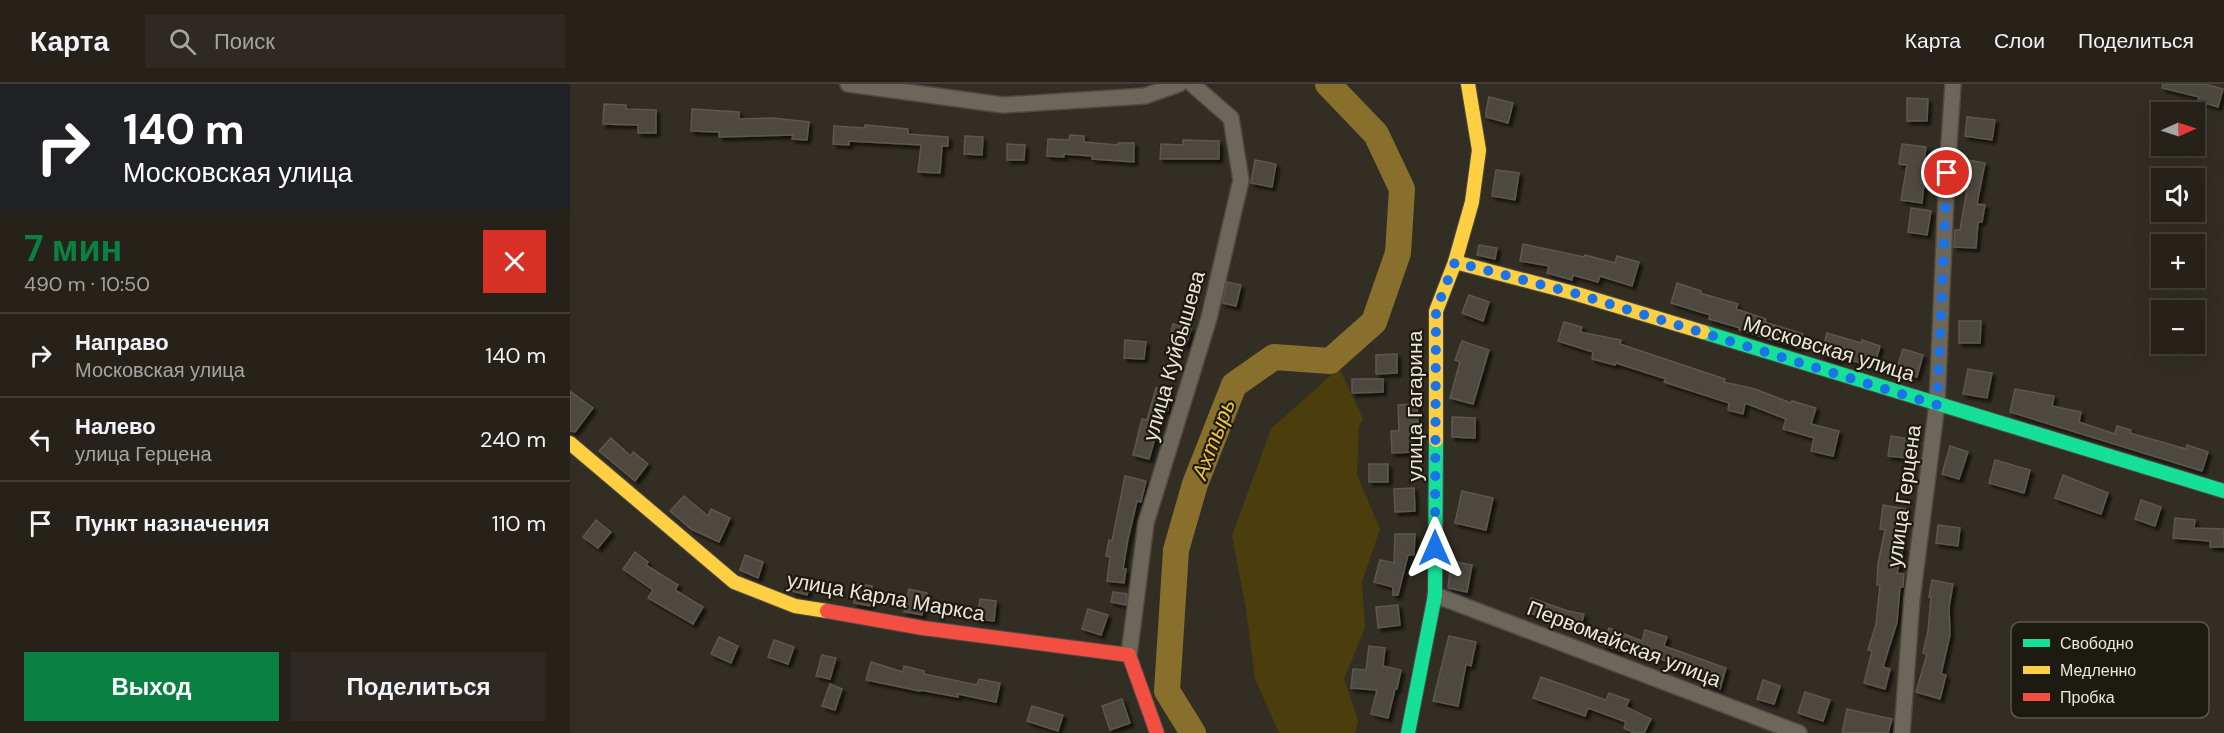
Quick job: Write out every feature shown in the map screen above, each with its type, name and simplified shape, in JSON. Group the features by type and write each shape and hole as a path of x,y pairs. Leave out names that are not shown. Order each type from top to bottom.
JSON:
{"street":[{"path":"848,84 1003,105 1145,96 1179,84"},
{"name":"улица Куйбышева","path":"1129,655 1146,523 1209,318 1241,180 1231,118 1192,84"},
{"name":"улица Гагарина","path":"1408,733 1435,595 1436,310 1455,262 1472,202 1479,150 1468,84"},
{"name":"улица Герцена","path":"1902,733 1911,598 1937,405 1953,84"},
{"name":"Московская улица","path":"1455,262 1577,294 2224,491"},
{"name":"улица Карла Маркса","path":"570,443 734,582 795,606 923,628 1129,655"},
{"name":"Первомайская улица","path":"1435,595 1799,733"},
{"path":"1129,655 1157,733"}],"shaded area":[{"path":"1339,368 1363,419 1359,427 1357,475 1380,529 1362,582 1365,628 1344,679 1358,720 1355,733 1279,733 1255,679 1246,609 1232,536 1271,429"}],"building":[{"path":"2163,84 2205,84 2223,89 2218,107 2198,101 2199,97 2162,88"},
{"path":"1489,97 1513,103 1508,123 1486,117"},
{"path":"1907,98 1928,99 1927,121 1907,121"},
{"path":"604,104 626,105 626,109 656,110 656,133 638,133 638,125 603,124"},
{"path":"692,109 739,112 739,119 773,118 809,122 807,140 792,139 793,135 719,137 719,132 691,131"},
{"path":"1967,117 1995,120 1992,140 1965,136"},
{"path":"865,125 908,129 908,134 948,137 948,146 942,146 940,173 918,172 921,145 849,141 849,145 833,144 834,126 865,128"},
{"path":"1070,135 1084,136 1084,142 1118,145 1118,143 1134,143 1134,162 1064,154 1064,157 1047,156 1048,139 1069,140"},
{"path":"965,136 983,137 982,155 964,154"},
{"path":"1183,140 1219,141 1219,159 1160,159 1161,144 1183,145"},
{"path":"1007,144 1025,145 1024,160 1007,160"},
{"path":"1902,144 1926,147 1921,183 1924,183 1922,203 1901,200 1907,165 1899,164"},
{"path":"1963,159 1985,163 1977,204 1985,205 1982,222 1978,222 1976,248 1954,247 1955,230 1960,230 1968,183 1958,181"},
{"path":"1255,160 1276,164 1272,187 1251,183"},
{"path":"1496,170 1519,173 1515,200 1492,196"},
{"path":"1911,208 1931,211 1927,235 1908,232"},
{"path":"1523,244 1615,263 1617,256 1639,262 1632,286 1600,276 1598,282 1573,275 1572,280 1547,273 1549,266 1520,261"},
{"path":"1479,245 1497,248 1495,259 1477,255"},
{"path":"1227,282 1241,285 1236,306 1222,303"},
{"path":"1677,283 1701,291 1700,293 1738,304 1736,309 1766,319 1765,322 1803,334 1799,348 1739,330 1740,328 1709,319 1710,315 1671,303"},
{"path":"1469,295 1489,302 1483,321 1462,313"},
{"path":"1959,321 1981,321 1980,343 1959,343"},
{"path":"1564,322 1582,327 1580,332 1621,340 1620,344 1725,379 1724,382 1755,389 1791,403 1792,401 1816,408 1811,424 1839,431 1833,456 1811,451 1814,438 1783,429 1786,419 1745,403 1743,414 1728,410 1729,403 1664,382 1666,379 1616,363 1615,365 1592,359 1593,352 1558,341"},
{"path":"1173,324 1191,329 1186,345 1169,340"},
{"path":"1827,333 1880,346 1874,367 1840,357 1839,360 1821,355"},
{"path":"1125,340 1146,342 1144,359 1124,358"},
{"path":"1462,341 1489,350 1473,404 1450,398 1460,362 1455,360"},
{"path":"1903,349 1923,355 1917,377 1896,371"},
{"path":"1397,354 1397,373 1376,374 1376,355"},
{"path":"1968,369 1992,373 1987,398 1963,394"},
{"path":"1352,379 1383,379 1383,392 1352,393"},
{"path":"1156,388 1169,388 1168,410 1163,410 1149,459 1133,455 1142,419 1147,420"},
{"path":"2015,389 2054,396 2052,406 2081,412 2079,422 2115,434 2117,426 2131,430 2130,433 2186,449 2187,445 2208,452 2202,471 2010,412"},
{"path":"570,391 593,408 575,432 570,431"},
{"path":"1417,404 1418,422 1413,422 1413,452 1392,453 1391,431 1399,431 1398,405"},
{"path":"1452,417 1475,418 1475,438 1452,437"},
{"path":"1891,436 1910,439 1907,458 1888,456"},
{"path":"611,438 631,456 633,452 648,464 635,481 599,451"},
{"path":"1950,446 1968,452 1959,479 1942,474"},
{"path":"1995,460 2030,470 2024,493 1989,483"},
{"path":"1369,464 1388,464 1388,482 1369,482"},
{"path":"2063,475 2108,493 2101,514 2055,498"},
{"path":"1125,476 1146,481 1141,502 1137,501 1128,539 1123,569 1126,569 1124,583 1107,581 1110,557 1106,556 1109,540 1112,541"},
{"path":"1414,488 1415,511 1395,512 1394,489"},
{"path":"1462,491 1493,498 1486,530 1455,523"},
{"path":"684,496 708,516 711,509 730,518 719,542 691,529 670,511"},
{"path":"2141,500 2161,507 2155,526 2135,519"},
{"path":"1883,505 1906,509 1900,547 1903,548 1897,573 1904,574 1903,587 1900,587 1897,622 1883,667 1890,669 1885,689 1864,683 1872,651 1868,650 1876,624 1880,585 1877,585 1878,564 1885,530 1880,529"},
{"path":"2175,518 2195,520 2194,528 2224,529 2224,547 2210,547 2210,541 2173,538"},
{"path":"596,520 611,532 598,548 583,537"},
{"path":"1938,525 1960,528 1958,546 1936,543"},
{"path":"1395,534 1415,534 1414,555 1408,555 1398,595 1393,595 1393,587 1374,582 1380,560 1394,563"},
{"path":"635,552 648,562 646,565 678,585 675,590 703,607 693,624 648,598 653,590 623,569"},
{"path":"745,555 763,562 758,578 740,570"},
{"path":"1451,561 1472,565 1467,592 1448,588"},
{"path":"795,580 810,585 807,595 792,591"},
{"path":"1932,580 1953,584 1949,607 1950,635 1941,674 1946,675 1940,699 1916,692 1927,654 1923,653 1928,631"},
{"path":"857,584 872,586 870,606 854,603"},
{"path":"909,589 927,593 922,615 904,612"},
{"path":"1113,592 1127,594 1126,605 1111,602"},
{"path":"1531,598 1584,614 1580,630 1527,612"},
{"path":"980,599 996,601 994,621 977,619"},
{"path":"1398,605 1400,625 1378,628 1376,607"},
{"path":"1088,609 1108,615 1101,635 1082,629"},
{"path":"1609,628 1642,641 1645,630 1667,637 1664,646 1726,668 1720,689 1703,683 1704,678 1670,667 1672,663 1621,647 1620,651 1603,645"},
{"path":"1449,636 1476,642 1471,666 1466,664 1458,706 1433,701"},
{"path":"719,637 738,646 731,663 711,654"},
{"path":"774,640 794,647 788,664 768,657"},
{"path":"1369,646 1385,648 1383,666 1401,670 1388,718 1371,714 1377,690 1351,688 1353,669 1366,670"},
{"path":"822,655 836,658 830,679 816,676"},
{"path":"871,662 903,672 904,666 924,671 924,674 977,685 979,679 1000,683 996,702 958,694 958,697 920,691 866,680"},
{"path":"1541,677 1606,700 1609,693 1629,700 1626,707 1651,719 1644,733 1634,733 1624,728 1626,722 1588,708 1585,716 1533,698"},
{"path":"1763,680 1780,686 1774,704 1757,699"},
{"path":"830,684 842,689 835,710 822,706"},
{"path":"1805,692 1830,700 1823,721 1798,713"},
{"path":"1122,699 1130,723 1110,730 1102,706"},
{"path":"1032,706 1063,715 1058,731 1027,721"},
{"path":"1847,709 1892,719 1888,733 1842,733"}],"waterway":[{"name":"Ахтырь","path":"1193,733 1167,691 1176,550 1195,484 1234,385 1274,357 1330,361 1374,322 1398,253 1402,189 1376,134 1328,84"}],"traffic: fast":[{"path":"1703,332 2224,491"},
{"path":"1408,733 1435,595 1436,440"}],"traffic: slow":[{"path":"1436,440 1436,311 1455,262 1472,202 1479,150 1468,84"},
{"path":"1455,262 1577,294 1703,332"},
{"path":"570,443 734,582 795,606 827,611"}],"traffic: jam":[{"path":"827,611 923,628 1129,655 1157,733"}],"route":[{"path":"1435,548 1436,310 1455,262 1577,294 1937,405 1947,173"}]}
